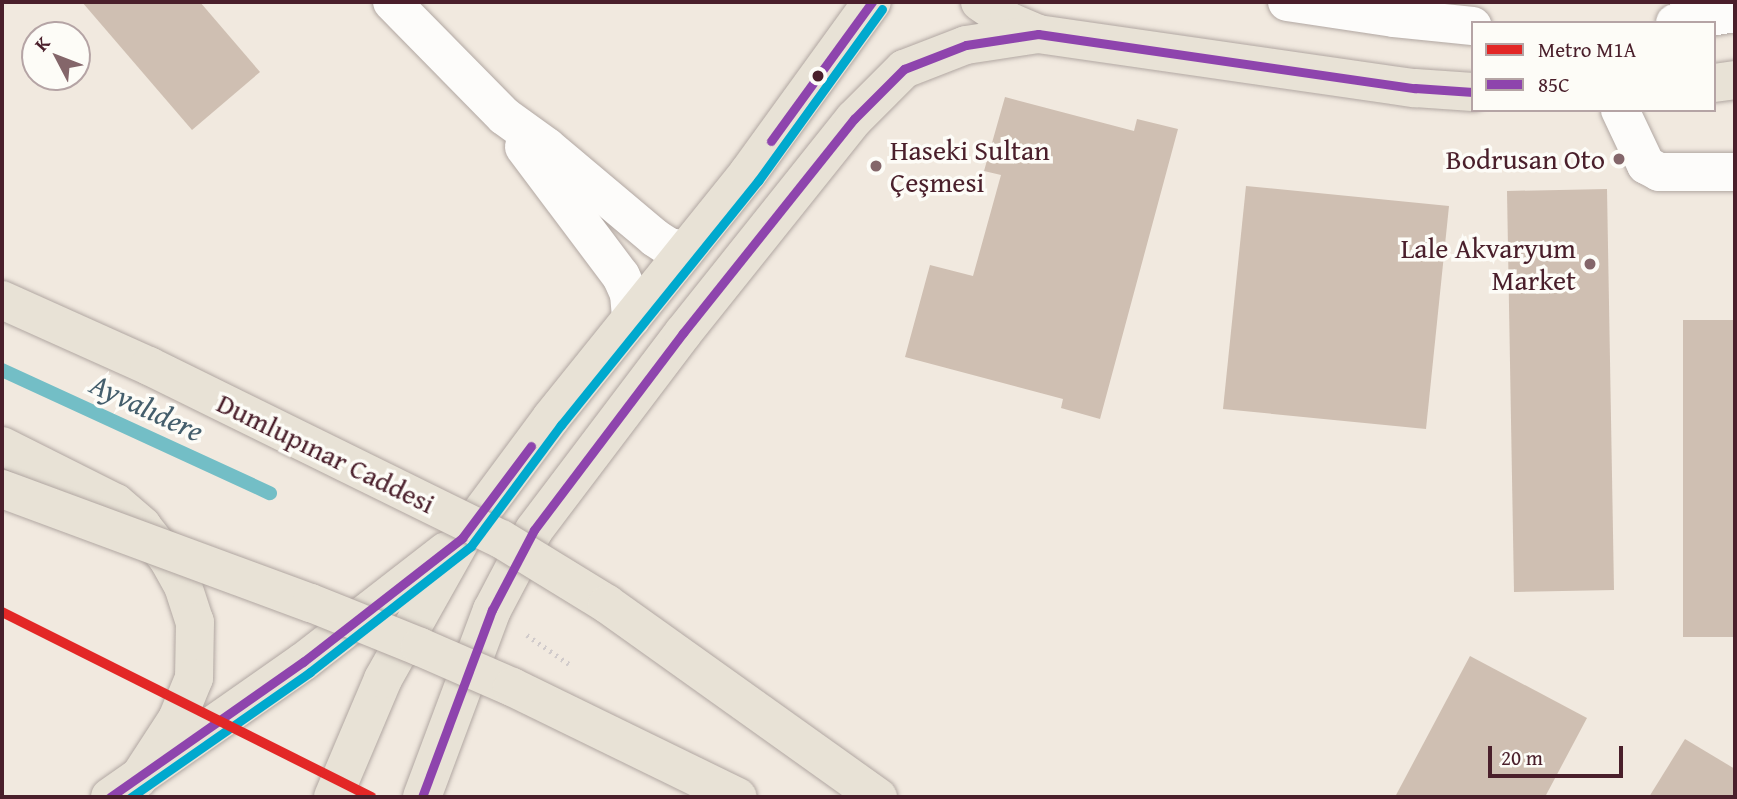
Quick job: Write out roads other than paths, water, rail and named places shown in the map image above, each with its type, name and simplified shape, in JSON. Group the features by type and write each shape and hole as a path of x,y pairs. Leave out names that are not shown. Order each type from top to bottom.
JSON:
{"main road":[{"path":"333,797 383,679 462,538 551,418 748,173 872,2"},
{"path":"980,2 1008,21 1038,34 1415,88 1471,92"},
{"path":"422,797 492,610 534,530 675,343 855,119 904,69 919,61 967,45 1038,34"},
{"path":"1716,83 1735,80"},
{"name":"Dumlupınar Caddesi","path":"2,300 149,366 501,539 607,604 878,797"},
{"path":"2,446 116,503 142,526 168,559 183,586 195,622 194,678 177,719 124,788"},
{"path":"2,489 262,584 420,647 512,687 738,797"},
{"path":"124,788 303,662 462,538"}],"street":[{"path":"392,2 504,116 621,276 629,294 631,319"},
{"path":"1287,2 1394,18 1471,26"},
{"path":"1687,21 1735,13"},
{"path":"1620,112 1646,165 1659,172 1735,172"},
{"path":"504,116 547,147 655,238 669,247 686,250"}],"waterway":[{"name":"Ayvalıdere","path":"2,370 270,493"}],"metro line":[{"name":"M1A","path":"2,612 371,797"}],"place":[{"name":"Bodrusan Oto","path":"1619,159"},
{"name":"Haseki Sultan Çeşmesi","path":"876,166"},
{"name":"Lale Akvaryum Market","path":"1590,264"}]}
